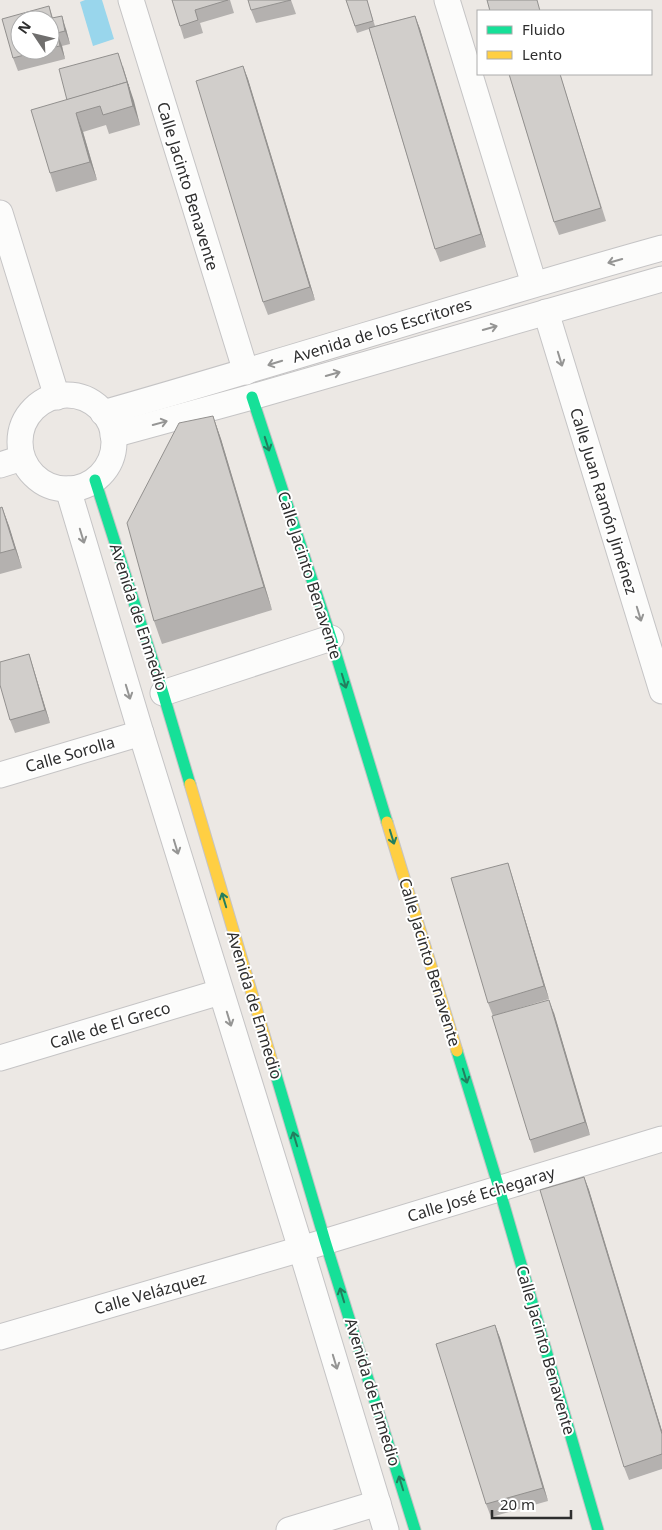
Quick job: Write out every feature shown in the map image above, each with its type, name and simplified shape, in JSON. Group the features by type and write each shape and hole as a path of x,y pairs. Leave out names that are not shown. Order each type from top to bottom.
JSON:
{"street":[{"name":"Calle Jacinto Benavente","path":"131,0 246,372"},
{"path":"447,0 534,284"},
{"path":"0,213 57,396"},
{"name":"Avenida de los Escritores","path":"103,413 246,372 534,284 662,248"},
{"name":"Avenida de los Escritores","path":"113,435 662,279"},
{"name":"Calle Juan Ramón Jiménez","path":"546,312 662,691"},
{"path":"57,396 80,398 93,403 103,413 113,435 113,448 110,460 104,471 95,480 83,487 54,488 40,481 29,471 11,461 20,443 22,428 29,414 46,400 57,396"},
{"name":"Calle Jacinto Benavente","path":"252,397 331,638 499,1188 598,1530"},
{"name":"Avenida de Enmedio","path":"95,480 163,693 326,1241 415,1530"},
{"name":"Avenida de Enmedio","path":"68,489 220,992 386,1530"},
{"path":"163,693 331,638"},
{"name":"Calle Sorolla","path":"0,774 141,733"},
{"name":"Calle de El Greco","path":"0,1058 220,992"},
{"name":"Calle José Echegaray","path":"300,1249 662,1139"},
{"name":"Calle Velázquez","path":"0,1337 300,1249"},
{"path":"289,1530 378,1503"}],"water":[{"path":"85,0 102,0 114,39 93,46 80,2"}],"building":[{"path":"172,0 228,0 195,10 198,20 180,26"},
{"path":"248,0 291,0 251,10"},
{"path":"346,0 367,0 373,21 355,26"},
{"path":"487,0 537,0 540,10 490,10"},
{"path":"49,6 50,10 35,10"},
{"path":"60,16 62,16 65,31 60,32"},
{"path":"415,16 481,234 435,249 369,28"},
{"path":"10,17 10,47 2,19"},
{"path":"118,53 129,88 127,82 67,100 59,69"},
{"path":"243,66 310,287 263,302 196,81"},
{"path":"509,75 560,75 601,208 554,222"},
{"path":"127,82 133,106 103,115 100,106 76,113 90,162 50,173 31,110"},
{"path":"213,416 264,587 154,621 127,523 179,423"},
{"path":"2,507 15,549 0,553 0,508"},
{"path":"29,654 45,710 10,720 0,685 0,662"},
{"path":"508,863 544,986 488,1003 451,878"},
{"path":"549,1000 585,1122 530,1140 492,1016"},
{"path":"584,1177 662,1434 662,1454 624,1467 540,1190"},
{"path":"495,1325 543,1488 486,1504 436,1344"}],"traffic: fast":[{"path":"252,397 331,638 387,822"},
{"path":"95,480 190,784"},
{"path":"457,1051 499,1188 598,1530"},
{"path":"273,1065 325,1241 415,1530"}],"traffic: slow":[{"path":"190,784 273,1065"},
{"path":"387,822 457,1051"}]}
